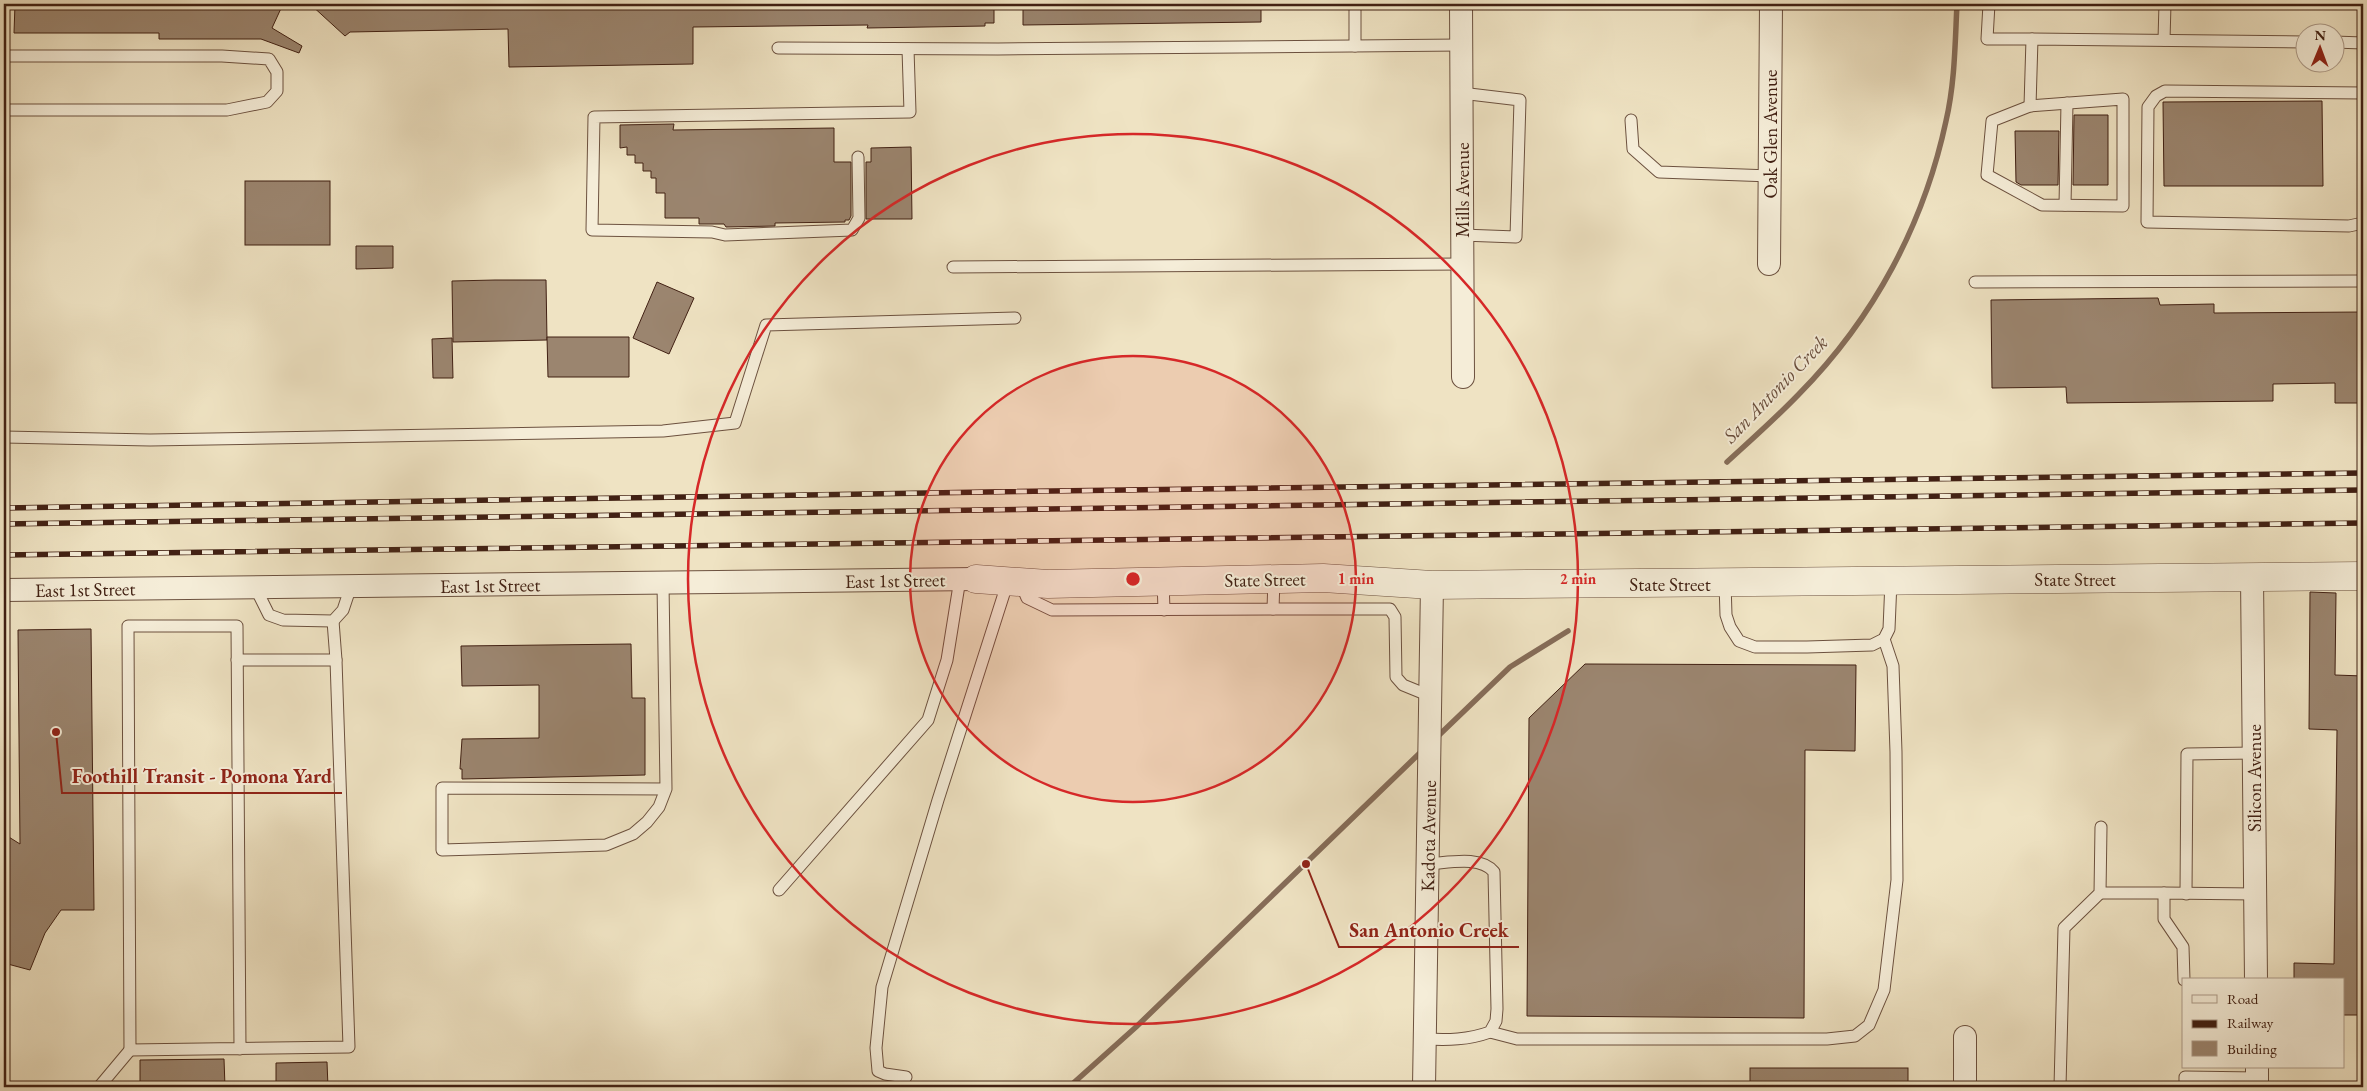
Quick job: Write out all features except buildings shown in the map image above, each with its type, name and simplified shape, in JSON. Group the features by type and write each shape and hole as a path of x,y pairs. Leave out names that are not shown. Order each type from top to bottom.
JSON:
{"street":[{"name":"Mills Avenue","path":"1461,4 1463,377"},
{"name":"Oak Glen Avenue","path":"1770,264 1771,4"},
{"name":"State Street","path":"968,579 1048,584 1106,596 1163,581 1323,578 1432,585 1725,584 2363,576"},
{"name":"Silicon Avenue","path":"2252,577 2256,978"},
{"name":"East 1st Street","path":"4,590 968,579"},
{"name":"Kadota Avenue","path":"1424,1087 1432,585"},
{"path":"1965,1087 1966,1037"}],"lane":[{"path":"1355,4 1355,46"},
{"path":"1989,4 1987,39 2294,42"},
{"path":"2164,40 2165,4"},
{"path":"2030,106 2032,39"},
{"path":"2344,42 2363,43"},
{"path":"778,48 908,49 1461,45"},
{"path":"858,157 859,218 852,230 725,235 712,232 592,230 594,117 910,112 908,49"},
{"path":"4,56 222,56 269,59 276,72 277,91 268,102 227,110 4,110"},
{"path":"2363,93 2165,91 2156,96 2148,107 2147,222 2348,226 2363,223"},
{"path":"1461,93 1520,100 1516,237 1462,236"},
{"path":"2123,99 2123,206 2042,205 1987,175 1992,120 2030,106 2067,103 2123,99"},
{"path":"2065,205 2067,103"},
{"path":"1631,120 1634,149 1659,172 1770,176"},
{"path":"953,267 1462,264"},
{"path":"1975,282 2363,281"},
{"path":"4,437 150,440 662,431 735,423 766,325 1015,318"},
{"path":"779,890 928,720 947,660 968,579"},
{"path":"1273,609 1274,579"},
{"path":"1163,581 1164,610"},
{"path":"663,582 666,789 659,807 647,822 633,834 606,845 442,850 442,788 666,789"},
{"path":"906,1077 878,1071 876,1048 882,987 941,791 1014,582"},
{"path":"1725,584 1726,615 1730,627 1739,640 1755,647 1857,646 1872,645 1884,639 1889,629 1891,582"},
{"path":"255,588 269,615 283,620 333,621 344,610 351,586"},
{"path":"1106,596 1164,610 1390,610 1395,617 1396,677 1403,685 1430,696"},
{"path":"130,1050 349,1048 336,660 333,621"},
{"path":"99,1087 130,1050 128,626 236,626 240,1049"},
{"path":"1425,1039 1474,1038 1490,1032 1517,1039 1827,1039 1855,1036 1869,1025 1884,990 1896,880 1896,752 1892,666 1884,639"},
{"path":"237,660 336,660"},
{"path":"2186,894 2187,754 2254,753"},
{"path":"2100,893 2101,827"},
{"path":"1428,864 1477,862 1488,864 1494,872 1497,1009 1496,1020 1490,1032"},
{"path":"2060,1087 2064,928 2100,893 2255,894"},
{"path":"2164,893 2164,920 2183,947 2184,978"},
{"path":"2185,1077 2257,1078"}],"waterway":[{"name":"San Antonio Creek","path":"1727,462 1799,394 1851,334 1873,301 1910,233 1936,159 1946,121 1953,77 1957,4"},
{"name":"San Antonio Creek","path":"1436,738 1510,667 1568,631"},
{"name":"San Antonio Creek","path":"1069,1087 1136,1027 1424,749"}],"railway":[{"path":"4,508 2363,473"},
{"path":"4,524 2363,490"},
{"path":"4,555 2363,523"}],"place":[{"name":"Foothill Transit - Pomona Yard","path":"56,732"},
{"name":"San Antonio Creek","path":"1306,864"}]}
